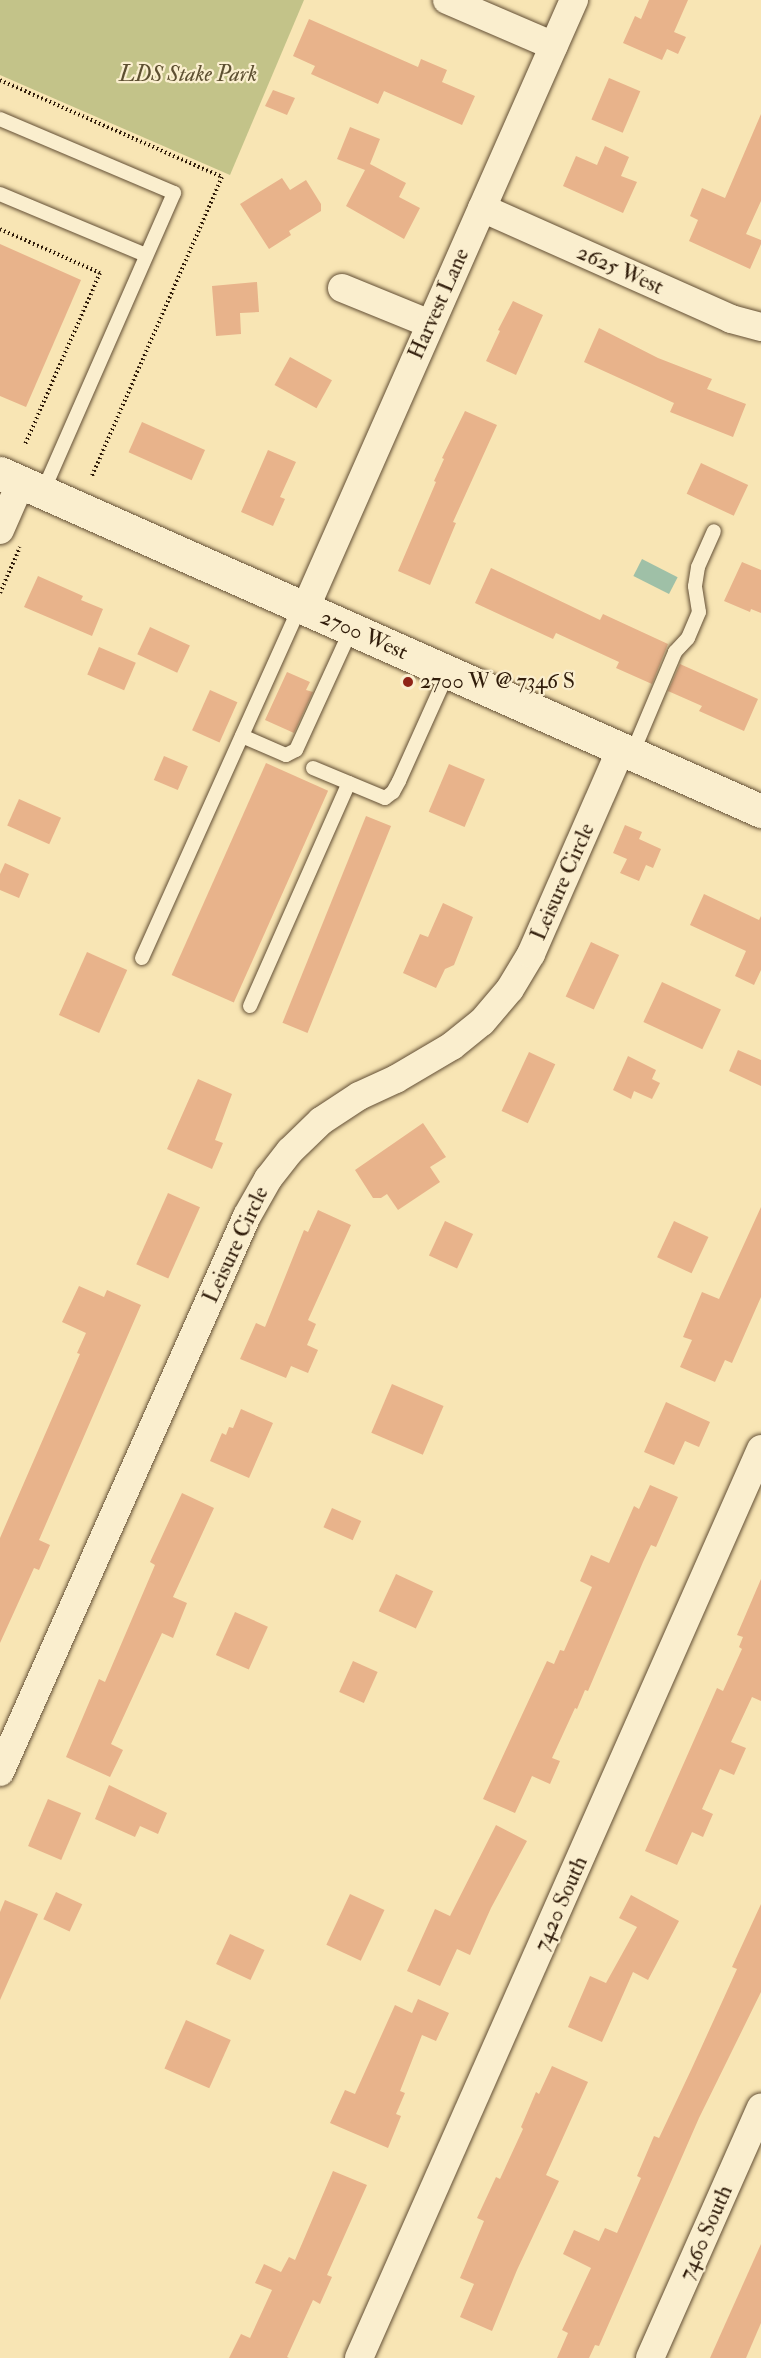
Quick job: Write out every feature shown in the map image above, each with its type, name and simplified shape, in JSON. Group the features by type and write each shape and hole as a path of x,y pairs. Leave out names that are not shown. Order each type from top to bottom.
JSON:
{"main road":[{"name":"2700 West","path":"21,482 761,811"}],"street":[{"path":"447,0 554,46"},
{"name":"Harvest Lane","path":"303,608 574,0"},
{"name":"2625 West","path":"482,208 731,319 761,327"},
{"path":"342,288 430,324"},
{"path":"11,536 21,482"},
{"name":"Leisure Circle","path":"0,1772 243,1227 268,1179 290,1151 321,1121 359,1096 396,1079 452,1046 482,1022 510,988 531,954 627,752"},
{"name":"7420 South","path":"359,2358 761,1449"},
{"name":"7460 South","path":"650,2358 761,2107"}],"lane":[{"path":"0,119 174,193 147,255 21,482"},
{"path":"0,194 147,255"},
{"path":"627,752 675,652 688,638 699,612 695,586 698,567 714,531"},
{"path":"142,958 242,736 303,608"},
{"path":"242,736 286,755 296,750 351,630"},
{"path":"313,768 385,798 393,792 448,672"},
{"path":"250,1006 349,783"}],"path":[{"path":"0,229 100,273 25,445"},
{"path":"0,593 11,536"}],"green space":[{"name":"LDS Stake Park","path":"0,0 304,0 230,175 0,75"}],"shaded area":[{"path":"642,559 678,577 669,594 633,576"}],"building":[{"path":"649,0 688,0 674,32 686,37 678,54 667,49 662,60 623,43 635,16 641,19"},
{"path":"309,19 418,67 421,59 447,70 442,82 475,96 462,125 384,91 378,104 311,74 315,66 293,56"},
{"path":"609,78 640,91 623,133 591,119"},
{"path":"273,90 295,98 287,115 265,106"},
{"path":"761,114 761,201 746,234 761,240 761,244 750,269 689,241 698,220 690,216 702,188 725,198"},
{"path":"350,127 380,139 370,164 406,183 399,197 420,208 404,239 346,206 365,170 337,159"},
{"path":"605,146 629,157 621,176 637,182 623,213 563,186 576,156 597,165"},
{"path":"282,178 290,190 306,180 321,204 321,211 289,231 291,235 269,249 240,204"},
{"path":"0,244 81,280 26,407 0,396"},
{"path":"257,282 259,312 240,313 241,334 216,336 212,286"},
{"path":"513,301 543,315 516,375 486,361"},
{"path":"599,328 658,358 712,379 707,389 746,404 733,437 670,412 674,403 584,362"},
{"path":"290,357 332,380 316,408 274,385"},
{"path":"465,411 497,425 453,522 456,523 430,585 398,571 436,482 434,481 444,459 442,458"},
{"path":"142,422 205,450 192,480 129,452"},
{"path":"268,450 296,462 280,497 285,499 273,526 241,512"},
{"path":"701,463 748,485 734,516 687,494"},
{"path":"742,562 761,570 761,613 751,609 750,612 724,601"},
{"path":"491,568 600,620 603,614 668,644 652,684 616,668 619,662 556,633 553,639 475,603"},
{"path":"38,576 83,596 81,600 103,609 92,636 24,607"},
{"path":"150,627 190,646 177,673 137,654"},
{"path":"99,647 136,663 124,690 87,675"},
{"path":"680,664 758,699 744,731 699,711 702,706 668,691"},
{"path":"287,672 310,682 306,690 313,692 294,733 265,720"},
{"path":"210,690 237,702 220,742 192,730"},
{"path":"164,756 188,766 178,790 154,780"},
{"path":"266,763 328,791 234,1003 172,975"},
{"path":"449,764 485,779 465,827 429,812"},
{"path":"19,799 61,818 49,844 7,825"},
{"path":"366,816 391,826 307,1033 282,1023"},
{"path":"625,825 642,832 639,839 661,849 653,868 646,865 639,881 620,873 627,859 613,853"},
{"path":"5,863 29,874 19,898 0,890 0,874"},
{"path":"704,894 759,920 761,916 761,970 754,985 735,976 746,951 690,925"},
{"path":"443,903 473,917 454,965 445,969 436,988 403,973 420,934 428,937"},
{"path":"591,942 619,955 594,1009 566,996"},
{"path":"87,952 127,970 99,1033 59,1015"},
{"path":"662,982 721,1009 702,1049 643,1022"},
{"path":"738,1050 761,1060 761,1086 729,1071"},
{"path":"529,1052 555,1064 528,1123 502,1111"},
{"path":"628,1056 656,1070 652,1079 660,1083 652,1099 634,1091 631,1099 613,1090"},
{"path":"198,1079 232,1094 215,1140 223,1143 212,1169 167,1149"},
{"path":"423,1123 446,1157 430,1167 440,1182 398,1210 387,1194 381,1198 373,1198 355,1170"},
{"path":"168,1193 200,1207 168,1278 136,1264"},
{"path":"761,1207 761,1297 732,1363 725,1360 715,1382 680,1367 692,1340 683,1337 702,1292 719,1299"},
{"path":"318,1210 351,1225 308,1320 316,1324 307,1345 318,1350 308,1373 291,1366 286,1378 240,1359 256,1323 265,1327 304,1230 308,1232"},
{"path":"445,1221 473,1234 457,1269 429,1255"},
{"path":"674,1221 708,1237 692,1273 657,1257"},
{"path":"79,1286 104,1297 107,1290 141,1305 39,1540 50,1545 39,1570 34,1568 0,1643 0,1538 80,1354 77,1353 86,1333 62,1322"},
{"path":"392,1384 444,1406 423,1455 371,1433"},
{"path":"666,1402 710,1422 699,1447 685,1441 674,1465 644,1452"},
{"path":"241,1409 273,1423 249,1478 210,1461 222,1433 226,1435 229,1427 233,1428"},
{"path":"650,1485 678,1497 656,1547 651,1545 588,1691 585,1690 577,1709 575,1708 552,1758 560,1761 550,1784 532,1776 515,1813 483,1799 547,1661 554,1664 560,1650 564,1651 592,1587 580,1581 591,1555 609,1563 634,1506 639,1509"},
{"path":"182,1493 214,1508 173,1597 187,1603 173,1638 162,1633 111,1744 123,1750 110,1777 66,1757 99,1679 105,1682 155,1565 150,1562"},
{"path":"332,1508 361,1521 353,1540 323,1527"},
{"path":"396,1574 433,1591 416,1628 379,1611"},
{"path":"761,1579 761,1701 752,1697 731,1742 746,1748 734,1775 720,1769 702,1809 713,1814 703,1837 692,1832 677,1865 645,1851 717,1688 723,1691 742,1649 739,1647 743,1637 737,1635"},
{"path":"235,1612 268,1627 249,1670 216,1655"},
{"path":"353,1661 378,1672 364,1703 339,1692"},
{"path":"109,1785 167,1813 158,1834 140,1826 135,1837 95,1819"},
{"path":"48,1799 81,1813 61,1860 28,1846"},
{"path":"496,1825 527,1841 491,1908 470,1955 457,1949 440,1986 407,1971 435,1909 450,1916"},
{"path":"56,1892 82,1904 70,1931 43,1919"},
{"path":"350,1894 384,1910 361,1961 326,1945"},
{"path":"631,1895 679,1921 648,1980 633,1972 602,2042 568,2027 590,1976 606,1983 637,1927 619,1918"},
{"path":"5,1900 38,1914 0,2000 0,1912"},
{"path":"761,1904 761,1992 699,2118 599,2346 595,2345 589,2358 557,2358 568,2333 562,2330 591,2268 563,2254 574,2230 599,2241 605,2228 617,2233 641,2178 637,2176 654,2136 659,2138 692,2068 737,1969 732,1967"},
{"path":"230,1934 264,1950 250,1980 216,1964"},
{"path":"418,1999 449,2013 436,2041 422,2035 400,2091 405,2093 396,2114 401,2116 388,2148 330,2123 345,2090 355,2094 395,2005 412,2013"},
{"path":"186,2020 231,2040 209,2088 164,2068"},
{"path":"552,2066 588,2082 546,2175 559,2181 517,2270 492,2331 460,2317 474,2284 460,2278 484,2221 477,2218 496,2177 500,2179 523,2129 521,2127 536,2092 539,2094"},
{"path":"333,2171 367,2185 327,2275 332,2277 320,2304 313,2300 287,2357 289,2358 229,2358 241,2334 250,2338 272,2290 255,2283 264,2264 281,2272 289,2257 295,2260"},
{"path":"761,2244 761,2323 746,2358 710,2358"}],"place":[{"name":"2700 W @ 7346 S","path":"408,682"}]}
